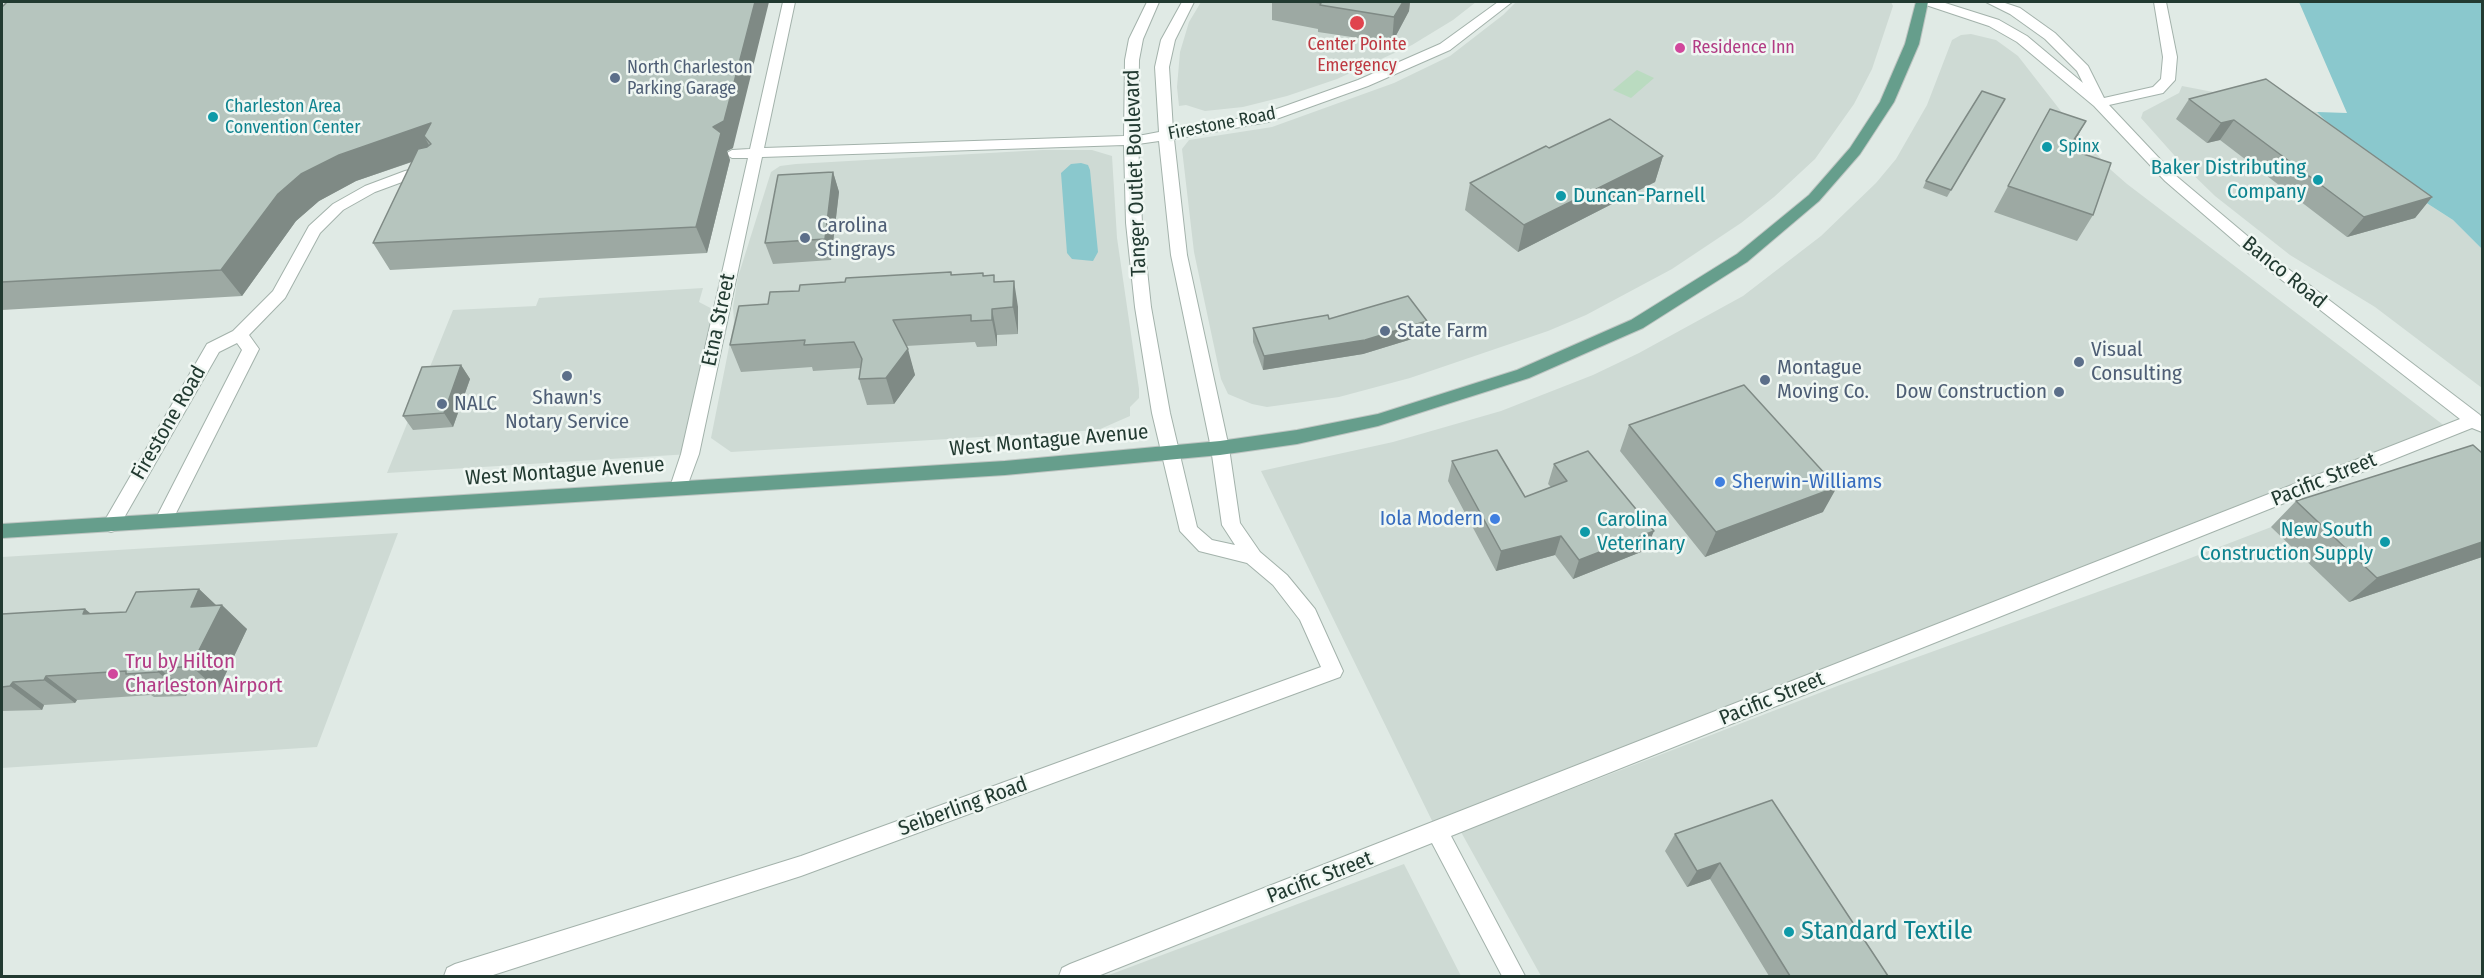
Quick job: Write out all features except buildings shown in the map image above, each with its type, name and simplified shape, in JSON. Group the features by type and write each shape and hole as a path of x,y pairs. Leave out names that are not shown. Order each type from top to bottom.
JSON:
{"main road":[{"name":"West Montague Avenue","path":"2,531 1005,468 1220,448 1297,437 1378,420 1522,374 1637,324 1742,258 1814,198 1855,151 1887,102 1912,44 1922,2"}],"street":[{"name":"Etna Street","path":"679,487 690,454 754,153 789,2"},
{"name":"Tanger Outlet Boulevard","path":"1153,2 1136,39 1132,60 1131,140 1134,223 1143,307 1169,453"},
{"name":"Tanger Outlet Boulevard","path":"1188,2 1168,40 1162,67 1166,135 1179,255 1220,448"},
{"name":"Firestone Road","path":"732,154 1131,140 1263,119 1363,83 1445,47 1506,2"},
{"name":"Banco Road","path":"1931,2 1994,23 2022,39 2099,103 2170,178 2265,259 2478,424"},
{"name":"Banco Road","path":"1992,2 2015,11 2050,36 2084,69 2099,103"},
{"path":"2099,103 2158,90 2169,80 2170,57 2160,2"},
{"name":"Firestone Road","path":"111,525 213,348 239,335 279,294 314,230 338,207 370,189 410,174 437,169"},
{"name":"Firestone Road","path":"164,520 251,349 239,335"},
{"name":"Pacific Street","path":"1070,976 2478,424"},
{"name":"Seiberling Road","path":"455,976 801,866 1157,738 1333,671 1308,615 1280,580 1253,557 1231,525 1220,448"},
{"name":"Seiberling Road","path":"1169,453 1189,531 1206,546 1253,557"},
{"path":"1438,832 1514,976"}],"shaded area":[{"path":"1201,2 1476,2 1453,20 1412,45 1337,79 1287,96 1243,107 1205,111 1186,105 1179,106 1177,87 1180,52 1189,22"},
{"path":"1516,2 1891,2 1893,6 1872,69 1854,104 1815,159 1774,197 1741,223 1672,269 1586,315 1548,331 1410,378 1339,397 1267,407 1252,404 1228,394 1221,379 1194,252 1182,149 1189,140 1272,127 1394,83 1450,56 1503,15"},
{"path":"1971,34 1996,40 2018,56 2078,133 2111,170 2127,184 2450,430 1438,833 1261,471 1393,442 1501,411 1593,375 1639,353 1743,296 1821,236 1876,183 1896,159 1927,105 1952,40 1961,35"},
{"name":"Baker Distributing Company","path":"2182,86 2317,112 2353,149 2383,175 2453,220 2482,249 2482,388 2375,307 2290,255 2215,196 2182,164 2141,118 2143,112 2179,93"},
{"path":"1042,150 1092,150 1112,156 1117,238 1139,389 1139,398 1130,407 1130,416 1098,430 731,452 711,438 734,322 733,307 738,277 771,172 780,166 796,164"},
{"path":"703,288 699,302 720,313 690,454 387,473 453,310 536,306 539,298"},
{"path":"2477,448 2482,452 2482,976 1541,976 1461,832 1840,685 2175,564"},
{"path":"398,533 317,747 2,768 2,557"},
{"path":"1404,864 1461,976 1106,976 1117,972"}],"green space":[{"path":"1637,70 1654,78 1631,98 1613,90"}],"water":[{"path":"2299,2 2482,2 2482,249 2453,220 2383,175 2353,149 2317,112 2347,113"},
{"path":"1071,164 1088,165 1090,170 1098,252 1093,261 1072,259 1067,253 1061,173"}],"place":[{"name":"Center Pointe Emergency","path":"1357,23"},
{"name":"Residence Inn","path":"1680,48"},
{"name":"North Charleston Parking Garage","path":"615,78"},
{"name":"Charleston Area Convention Center","path":"213,117"},
{"name":"Spinx","path":"2047,147"},
{"name":"Baker Distributing Company","path":"2318,180"},
{"name":"Duncan-Parnell","path":"1561,196"},
{"name":"Carolina Stingrays","path":"805,238"},
{"name":"State Farm","path":"1385,331"},
{"name":"Visual Consulting","path":"2079,362"},
{"name":"Shawn's Notary Service","path":"567,376"},
{"name":"Montague Moving Co.","path":"1765,380"},
{"name":"Dow Construction","path":"2059,392"},
{"name":"NALC","path":"442,404"},
{"name":"Sherwin-Williams","path":"1720,482"},
{"name":"Iola Modern","path":"1495,519"},
{"name":"Carolina Veterinary","path":"1585,532"},
{"name":"New South Construction Supply","path":"2385,542"},
{"name":"Tru by Hilton Charleston Airport","path":"113,674"},
{"name":"Standard Textile","path":"1789,932"}]}
